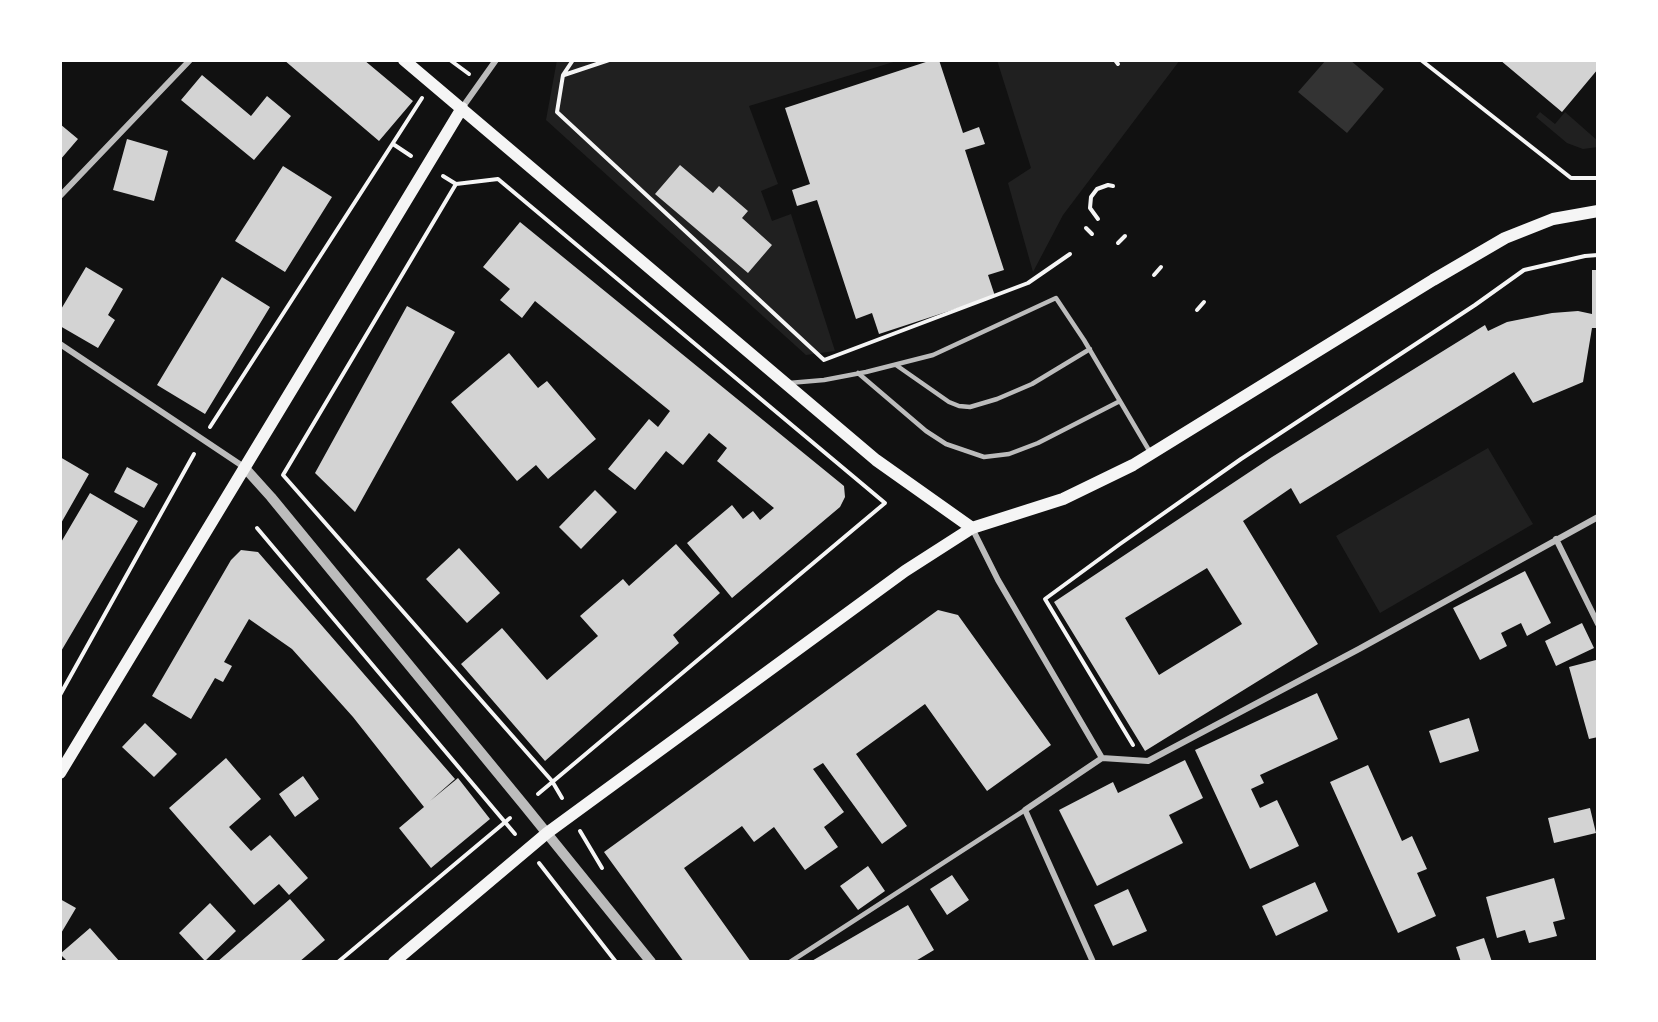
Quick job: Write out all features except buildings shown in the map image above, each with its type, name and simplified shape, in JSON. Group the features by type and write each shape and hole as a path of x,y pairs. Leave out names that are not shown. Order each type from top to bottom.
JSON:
{"main road":[{"path":"404,60 876,460 972,528"},
{"path":"60,773 462,108"},
{"path":"393,962 571,815 905,571 972,528 1063,499 1133,465 1505,238 1553,219 1598,212"}],"street":[{"path":"60,196 190,60"},
{"path":"462,108 496,60"},
{"path":"60,344 244,467 271,497 651,962"},
{"path":"1093,962 1025,810 1102,758 1148,761 1359,649 1556,538 1598,517"},
{"path":"972,528 998,580 1102,758"},
{"path":"1556,538 1598,624"}],"lane":[{"path":"786,384 824,380 896,365 933,354 1056,298 1090,349 1152,454"},
{"path":"896,365 949,402 970,407 997,399 1032,384 1090,349"},
{"path":"858,373 926,431 946,444 984,457 1009,454 1038,444 1120,401"},
{"path":"790,962 1025,810"}],"path":[{"path":"573,60 563,75 557,112 824,360 1028,283 1070,254"},
{"path":"563,75 609,60"},
{"path":"1421,60 1571,178 1598,178"},
{"path":"60,694 203,438 424,95"},
{"path":"338,962 885,503 498,179 456,184 393,144"},
{"path":"456,184 283,475 552,781 595,857 609,877"},
{"path":"1098,219 1090,208 1091,197 1097,189 1108,185 1113,186"},
{"path":"1086,228 1092,234"},
{"path":"1118,243 1125,236"},
{"path":"1143,761 1045,599 1241,459 1475,305 1524,270 1598,255"},
{"path":"1154,275 1161,267"},
{"path":"1197,310 1204,302"},
{"path":"257,528 528,849 616,962"}],"shaded area":[{"path":"557,60 900,60 749,106 778,184 761,191 772,221 791,214 835,351 806,355 546,120"},
{"path":"997,60 1180,60 1063,215 1033,272 1008,183 1031,168"},
{"path":"1326,60 1350,60 1384,89 1347,133 1298,92"},
{"path":"1540,112 1555,124 1565,112 1598,141 1598,147 1583,149 1567,143 1536,117"},
{"path":"1488,448 1533,524 1380,613 1336,536"}]}
